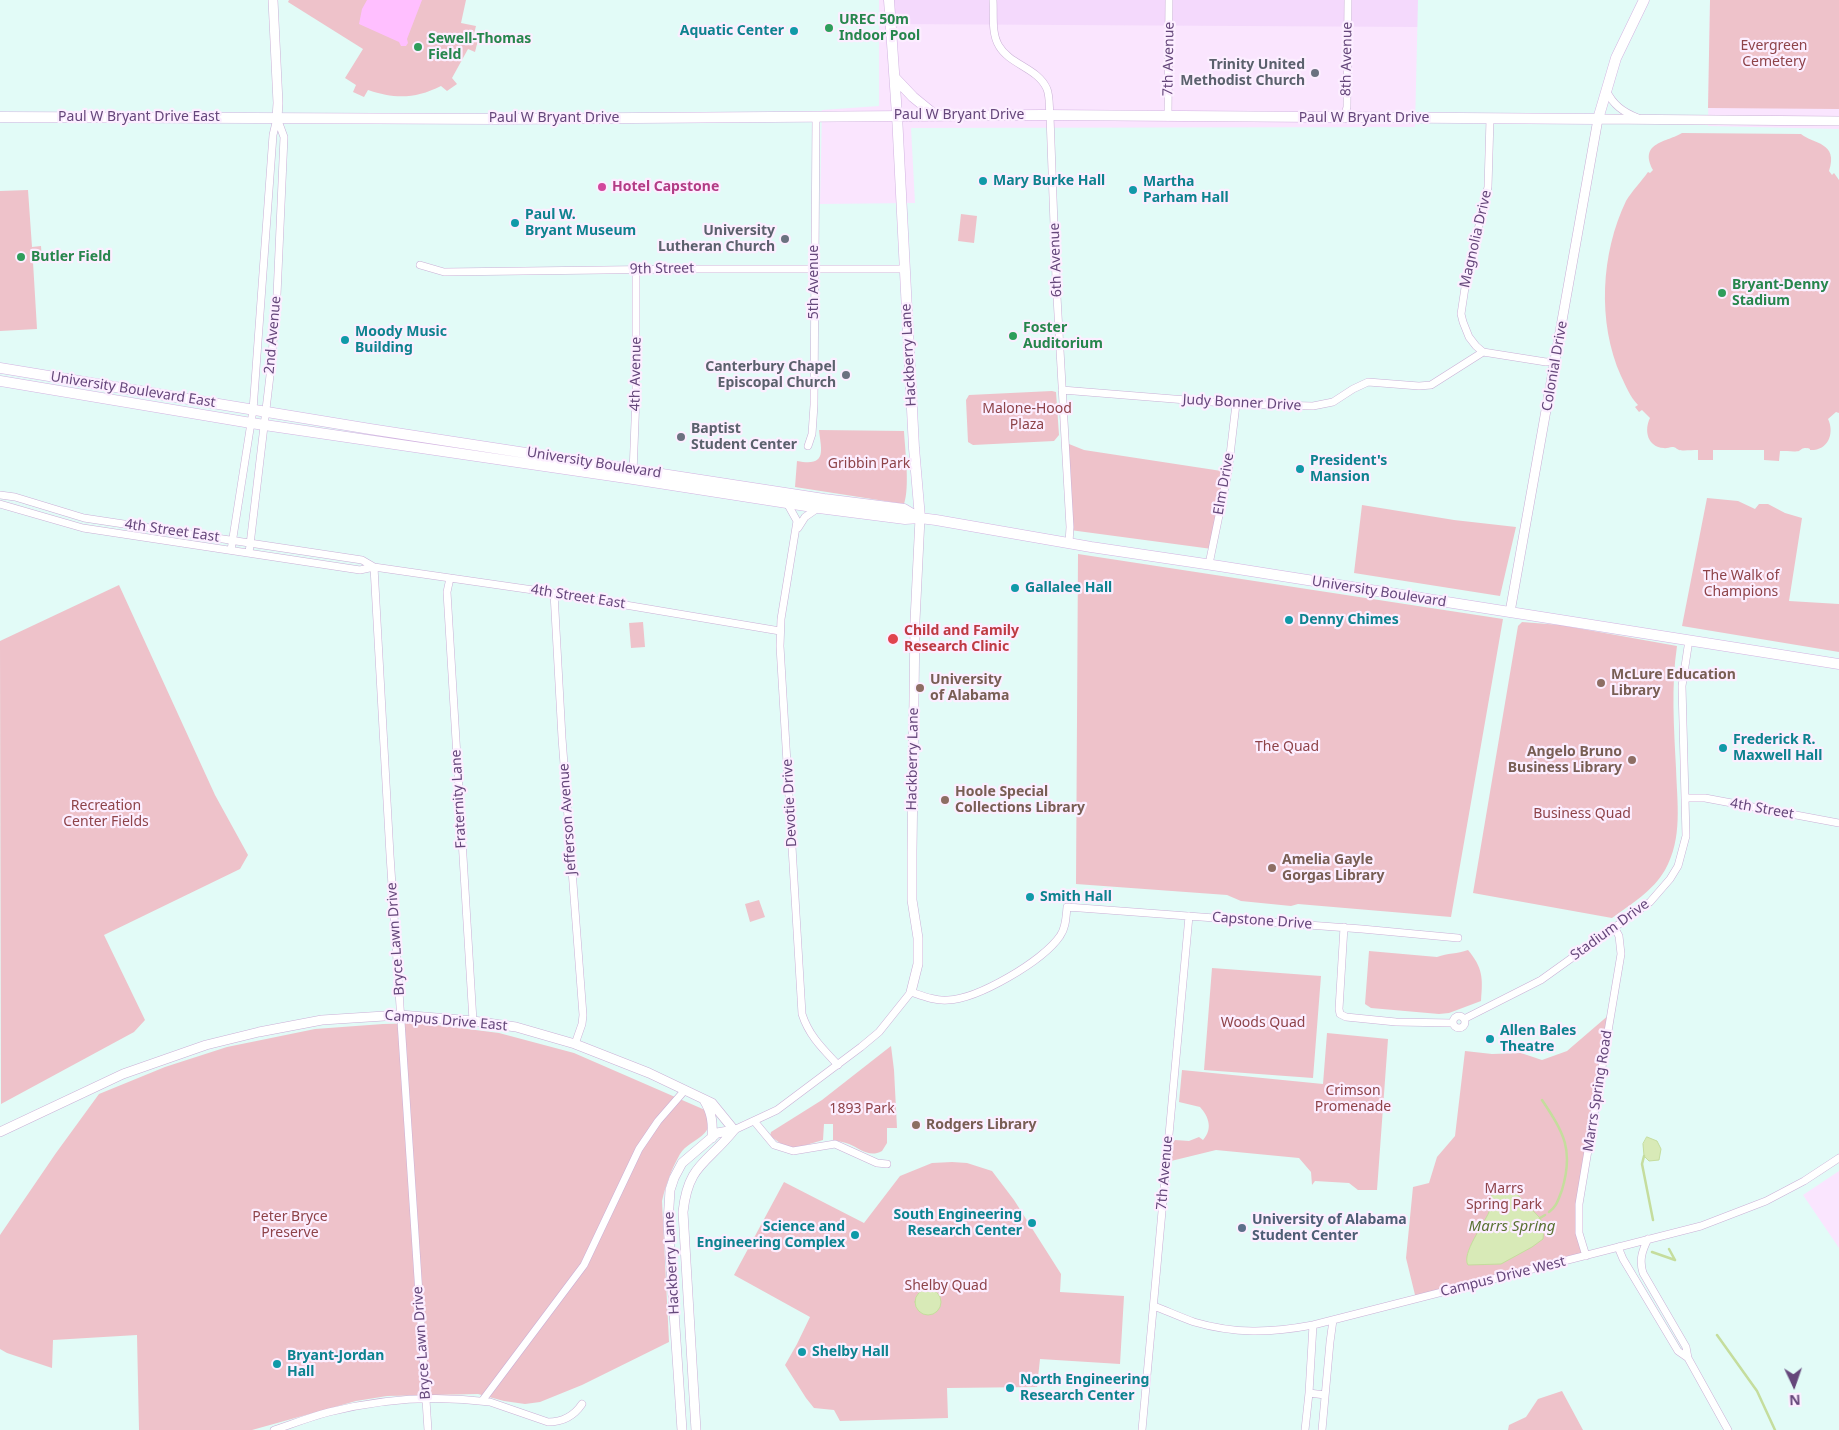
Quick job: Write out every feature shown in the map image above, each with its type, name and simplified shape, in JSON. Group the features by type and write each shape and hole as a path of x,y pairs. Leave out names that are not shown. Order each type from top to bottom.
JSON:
{"main road":[{"name":"Hackberry Lane","path":"888,0 895,78 914,448 920,518"},
{"path":"1598,119 1616,58 1644,0"},
{"path":"895,78 913,97 935,115"},
{"name":"Paul W Bryant Drive","path":"278,118 500,119 935,115 1598,119"},
{"name":"Paul W Bryant Drive East","path":"0,116 278,118"},
{"name":"University Boulevard East","path":"0,368 266,412"},
{"name":"University Boulevard East","path":"0,381 264,425"},
{"name":"University Boulevard","path":"266,412 633,474 819,508 905,519 920,518 1069,544 1209,564 1839,664"},
{"name":"University Boulevard","path":"264,425 904,510 920,518"}],"street":[{"name":"2nd Avenue","path":"230,550 252,423 273,135 278,118 273,0"},
{"name":"6th Avenue","path":"993,0 995,34 998,44 1010,59 1036,74 1047,90 1050,116 1070,527 1069,544"},
{"name":"7th Avenue","path":"1168,117 1169,0"},
{"name":"8th Avenue","path":"1344,118 1347,107 1348,0"},
{"name":"Paul W Bryant Drive","path":"1606,90 1616,106 1626,114 1641,119"},
{"name":"5th Avenue","path":"808,446 812,434 814,405 816,116"},
{"name":"2nd Avenue","path":"248,553 266,412 277,296 284,137 278,118"},
{"name":"Magnolia Drive","path":"1483,352 1469,337 1462,322 1461,314 1466,281 1488,187 1490,119"},
{"name":"Paul W Bryant Drive","path":"1598,119 1839,121"},
{"name":"Colonial Drive","path":"1510,612 1598,119"},
{"name":"9th Street","path":"420,266 444,272 814,268 904,269"},
{"name":"4th Avenue","path":"633,474 636,270"},
{"name":"Judy Bonner Drive","path":"1062,390 1236,404 1313,406 1334,402 1362,384 1374,381 1419,386 1431,385 1483,352"},
{"path":"1483,352 1546,362 1556,361"},
{"name":"Elm Drive","path":"1209,564 1228,472 1236,404"},
{"name":"4th Street East","path":"0,494 84,518 362,560 374,567"},
{"name":"Devotie Drive","path":"787,502 797,521 780,632 802,1014 812,1037 838,1065"},
{"name":"4th Street East","path":"0,504 83,528 360,570 374,567 554,593 780,632"},
{"path":"796,531 806,516 819,508"},
{"name":"Hackberry Lane","path":"682,1430 668,1223 670,1190 674,1178 682,1163 717,1133 734,1130 777,1110 838,1065 879,1032 911,992 918,964 918,938 912,900 912,845 915,621 920,518"},
{"name":"Bryce Lawn Drive","path":"374,567 400,1015 428,1430"},
{"name":"Fraternity Lane","path":"450,578 447,592 473,1020"},
{"name":"Jefferson Avenue","path":"554,593 562,738 583,1015 575,1044"},
{"name":"Stadium Drive","path":"1344,928 1340,1014 1346,1017 1396,1022 1453,1023 1456,1027 1462,1027 1465,1023 1464,1019 1541,980 1650,902 1668,883 1678,866 1686,836 1682,686 1689,640"},
{"name":"4th Street","path":"1686,798 1704,798 1839,823"},
{"name":"Capstone Drive","path":"911,992 940,1000 950,1000 976,993 992,986 1047,950 1064,929 1067,907 1458,938"},
{"name":"7th Avenue","path":"1142,1430 1189,916"},
{"name":"Marrs Spring Road","path":"1586,1256 1579,1233 1579,1204 1621,954 1620,936 1614,927"},
{"name":"Campus Drive East","path":"0,1132 123,1074 206,1045 259,1032 322,1020 400,1015 473,1020 516,1027 575,1044 649,1073 712,1103 734,1130"},
{"path":"482,1401 584,1264 639,1149 658,1121 685,1090"},
{"path":"704,1100 711,1112 713,1124 712,1138"},
{"path":"754,1121 774,1146 793,1151 835,1144 877,1162 887,1164"},
{"name":"Hackberry Lane","path":"696,1430 683,1212 685,1194 692,1176 703,1161 720,1147 734,1130"},
{"name":"Campus Drive West","path":"1154,1306 1192,1321 1246,1332 1273,1332 1313,1325 1701,1226 1750,1208 1804,1181 1839,1158"},
{"path":"1648,1239 1641,1259 1643,1272 1686,1347 1688,1358 1728,1430"},
{"path":"1618,1247 1623,1259 1678,1351 1688,1358"},
{"path":"1322,1430 1330,1342 1334,1320"},
{"path":"1305,1430 1313,1325"},
{"path":"1309,1393 1325,1395"},
{"path":"274,1430 319,1415 357,1406 386,1402 467,1399 490,1402 548,1422 558,1422 568,1418 577,1412 582,1404"}],"shaded area":[{"name":"University of Alabama","path":"0,0 879,0 879,106 822,110 820,204 915,203 911,128 1415,127 1418,0 1710,0 1708,126 1839,129 1839,1171 1803,1195 1839,1248 1839,1430 0,1430"},
{"path":"889,0 1423,0 1424,15 1418,27 890,24"}],"green space":[{"name":"Sewell-Thomas Field","path":"289,0 466,0 461,23 476,26 473,38 478,40 475,52 468,49 452,78 457,84 447,91 441,86 414,95 396,96 368,90 364,97 353,92 356,85 345,78 363,49 288,2"},
{"name":"Evergreen Cemetery","path":"1710,0 1839,0 1839,109 1708,108"},
{"name":"Bryant-Denny Stadium","path":"1682,133 1801,134 1823,145 1831,154 1829,171 1832,175 1834,173 1839,180 1839,413 1836,412 1828,419 1831,429 1829,438 1824,446 1819,449 1810,450 1803,448 1799,451 1780,451 1779,461 1764,460 1764,450 1713,450 1713,460 1698,460 1698,450 1658,447 1648,437 1647,428 1650,418 1642,410 1639,412 1635,407 1638,405 1630,395 1621,376 1613,355 1605,311 1607,265 1611,243 1626,201 1648,172 1650,173 1653,170 1649,161 1649,154 1652,148"},
{"name":"Butler Field","path":"28,190 32,247 41,246 42,261 33,262 37,329 0,331 0,191"},
{"path":"961,214 977,216 974,243 958,241"},
{"name":"Malone-Hood Plaza","path":"1056,392 1059,435 1054,441 973,445 968,442 966,400 969,395"},
{"name":"Gribbin Park","path":"819,430 904,431 907,478 904,504 795,487 797,461 814,462 820,455"},
{"path":"1064,442 1084,450 1228,472 1212,549 1070,530"},
{"name":"The Walk of Champions","path":"1707,498 1738,501 1755,509 1759,504 1768,504 1785,513 1802,518 1789,601 1839,604 1839,652 1682,626"},
{"path":"1362,505 1454,520 1516,527 1500,596 1354,573"},
{"name":"The Quad","path":"1078,554 1503,619 1451,917 1298,904 1291,906 1241,901 1227,895 1076,884"},
{"name":"Recreation Center Fields","path":"119,585 215,795 248,855 240,869 104,935 145,1020 134,1032 1,1104 0,641"},
{"path":"643,622 645,647 631,648 629,623"},
{"name":"Business Quad","path":"1522,622 1560,625 1677,646 1674,722 1678,807 1677,833 1671,858 1660,878 1641,897 1612,918 1473,893 1518,626"},
{"path":"759,900 765,917 750,922 745,904"},
{"path":"1468,950 1477,962 1481,974 1481,1001 1449,1013 1439,1014 1371,1008 1365,1004 1369,951 1437,957"},
{"name":"Woods Quad","path":"1212,968 1321,976 1313,1078 1204,1070"},
{"name":"Marrs Spring Park","path":"1610,1014 1579,1214 1586,1256 1416,1299 1406,1258 1413,1187 1429,1183 1437,1157 1455,1136 1465,1051 1492,1054 1521,1053 1542,1060 1567,1051"},
{"name":"Peter Bryce Preserve","path":"421,1023 499,1033 574,1053 705,1110 709,1126 702,1136 680,1154 669,1177 662,1201 669,1342 582,1385 540,1402 525,1404 478,1394 387,1396 356,1401 252,1430 139,1430 137,1335 53,1340 52,1368 0,1349 0,1235 99,1094 165,1067 227,1047 315,1029"},
{"name":"Crimson Promenade","path":"1327,1033 1388,1039 1377,1190 1358,1190 1349,1183 1315,1181 1312,1185 1311,1172 1299,1158 1216,1150 1171,1161 1175,1140 1189,1141 1199,1137 1203,1140 1209,1127 1208,1119 1200,1107 1179,1102 1182,1070 1323,1084"},
{"name":"1893 Park","path":"891,1046 897,1128 887,1128 887,1143 882,1151 873,1154 847,1143 833,1140 833,1124 824,1124 823,1140 796,1148 783,1145 770,1136 771,1132 822,1100"},
{"name":"Shelby Quad","path":"932,1163 967,1163 992,1171 1014,1200 1061,1274 1060,1292 1124,1296 1120,1364 1040,1359 1037,1387 947,1388 948,1418 840,1421 834,1410 814,1408 785,1365 810,1317 734,1275 784,1182 864,1223 900,1176"},
{"path":"1562,1391 1583,1430 1508,1430 1509,1425 1526,1417 1538,1399"}],"sand":[{"path":"367,0 422,0 406,46 401,46 399,42 359,24 362,9"}],"water":[{"path":"1647,1137 1657,1141 1661,1149 1659,1160 1649,1161 1644,1156 1643,1144"},
{"name":"Marrs Spring","path":"1501,1187 1511,1188 1540,1218 1544,1226 1543,1239 1501,1264 1468,1265 1467,1260 1470,1247 1489,1212 1492,1193"},
{"path":"928,1289 937,1293 941,1302 937,1311 928,1315 919,1311 915,1302 919,1293"}],"waterway":[{"path":"1542,1100 1561,1132 1567,1153 1562,1190 1556,1205 1549,1212"},
{"path":"1644,1156 1642,1164 1653,1220"},
{"name":"Marrs Spring","path":"1540,1218 1545,1215"},
{"path":"1669,1249 1675,1260"},
{"path":"1652,1252 1675,1260"},
{"name":"Marrs Spring","path":"1717,1335 1757,1391 1775,1430"}],"place":[{"name":"UREC 50m Indoor Pool","path":"829,28"},
{"name":"Aquatic Center","path":"794,31"},
{"name":"Sewell-Thomas Field","path":"418,47"},
{"name":"Trinity United Methodist Church","path":"1315,73"},
{"name":"Mary Burke Hall","path":"983,181"},
{"name":"Hotel Capstone","path":"602,187"},
{"name":"Martha Parham Hall","path":"1133,190"},
{"name":"Paul W. Bryant Museum","path":"515,223"},
{"name":"University Lutheran Church","path":"785,239"},
{"name":"Butler Field","path":"21,257"},
{"name":"Bryant-Denny Stadium","path":"1722,293"},
{"name":"Foster Auditorium","path":"1013,336"},
{"name":"Moody Music Building","path":"345,340"},
{"name":"Canterbury Chapel Episcopal Church","path":"846,375"},
{"name":"Baptist Student Center","path":"681,437"},
{"name":"President's Mansion","path":"1300,469"},
{"name":"Gallalee Hall","path":"1015,588"},
{"name":"Denny Chimes","path":"1289,620"},
{"name":"Child and Family Research Clinic","path":"893,639"},
{"name":"McLure Education Library","path":"1601,683"},
{"name":"University of Alabama","path":"920,688"},
{"name":"Frederick R. Maxwell Hall","path":"1723,748"},
{"name":"Angelo Bruno Business Library","path":"1632,760"},
{"name":"Hoole Special Collections Library","path":"945,800"},
{"name":"Amelia Gayle Gorgas Library","path":"1272,868"},
{"name":"Smith Hall","path":"1030,897"},
{"name":"Allen Bales Theatre","path":"1490,1039"},
{"name":"Rodgers Library","path":"916,1125"},
{"name":"South Engineering Research Center","path":"1032,1223"},
{"name":"University of Alabama Student Center","path":"1242,1228"},
{"name":"Science and Engineering Complex","path":"855,1235"},
{"name":"Shelby Hall","path":"802,1352"},
{"name":"Bryant-Jordan Hall","path":"277,1364"},
{"name":"North Engineering Research Center","path":"1010,1388"}]}
